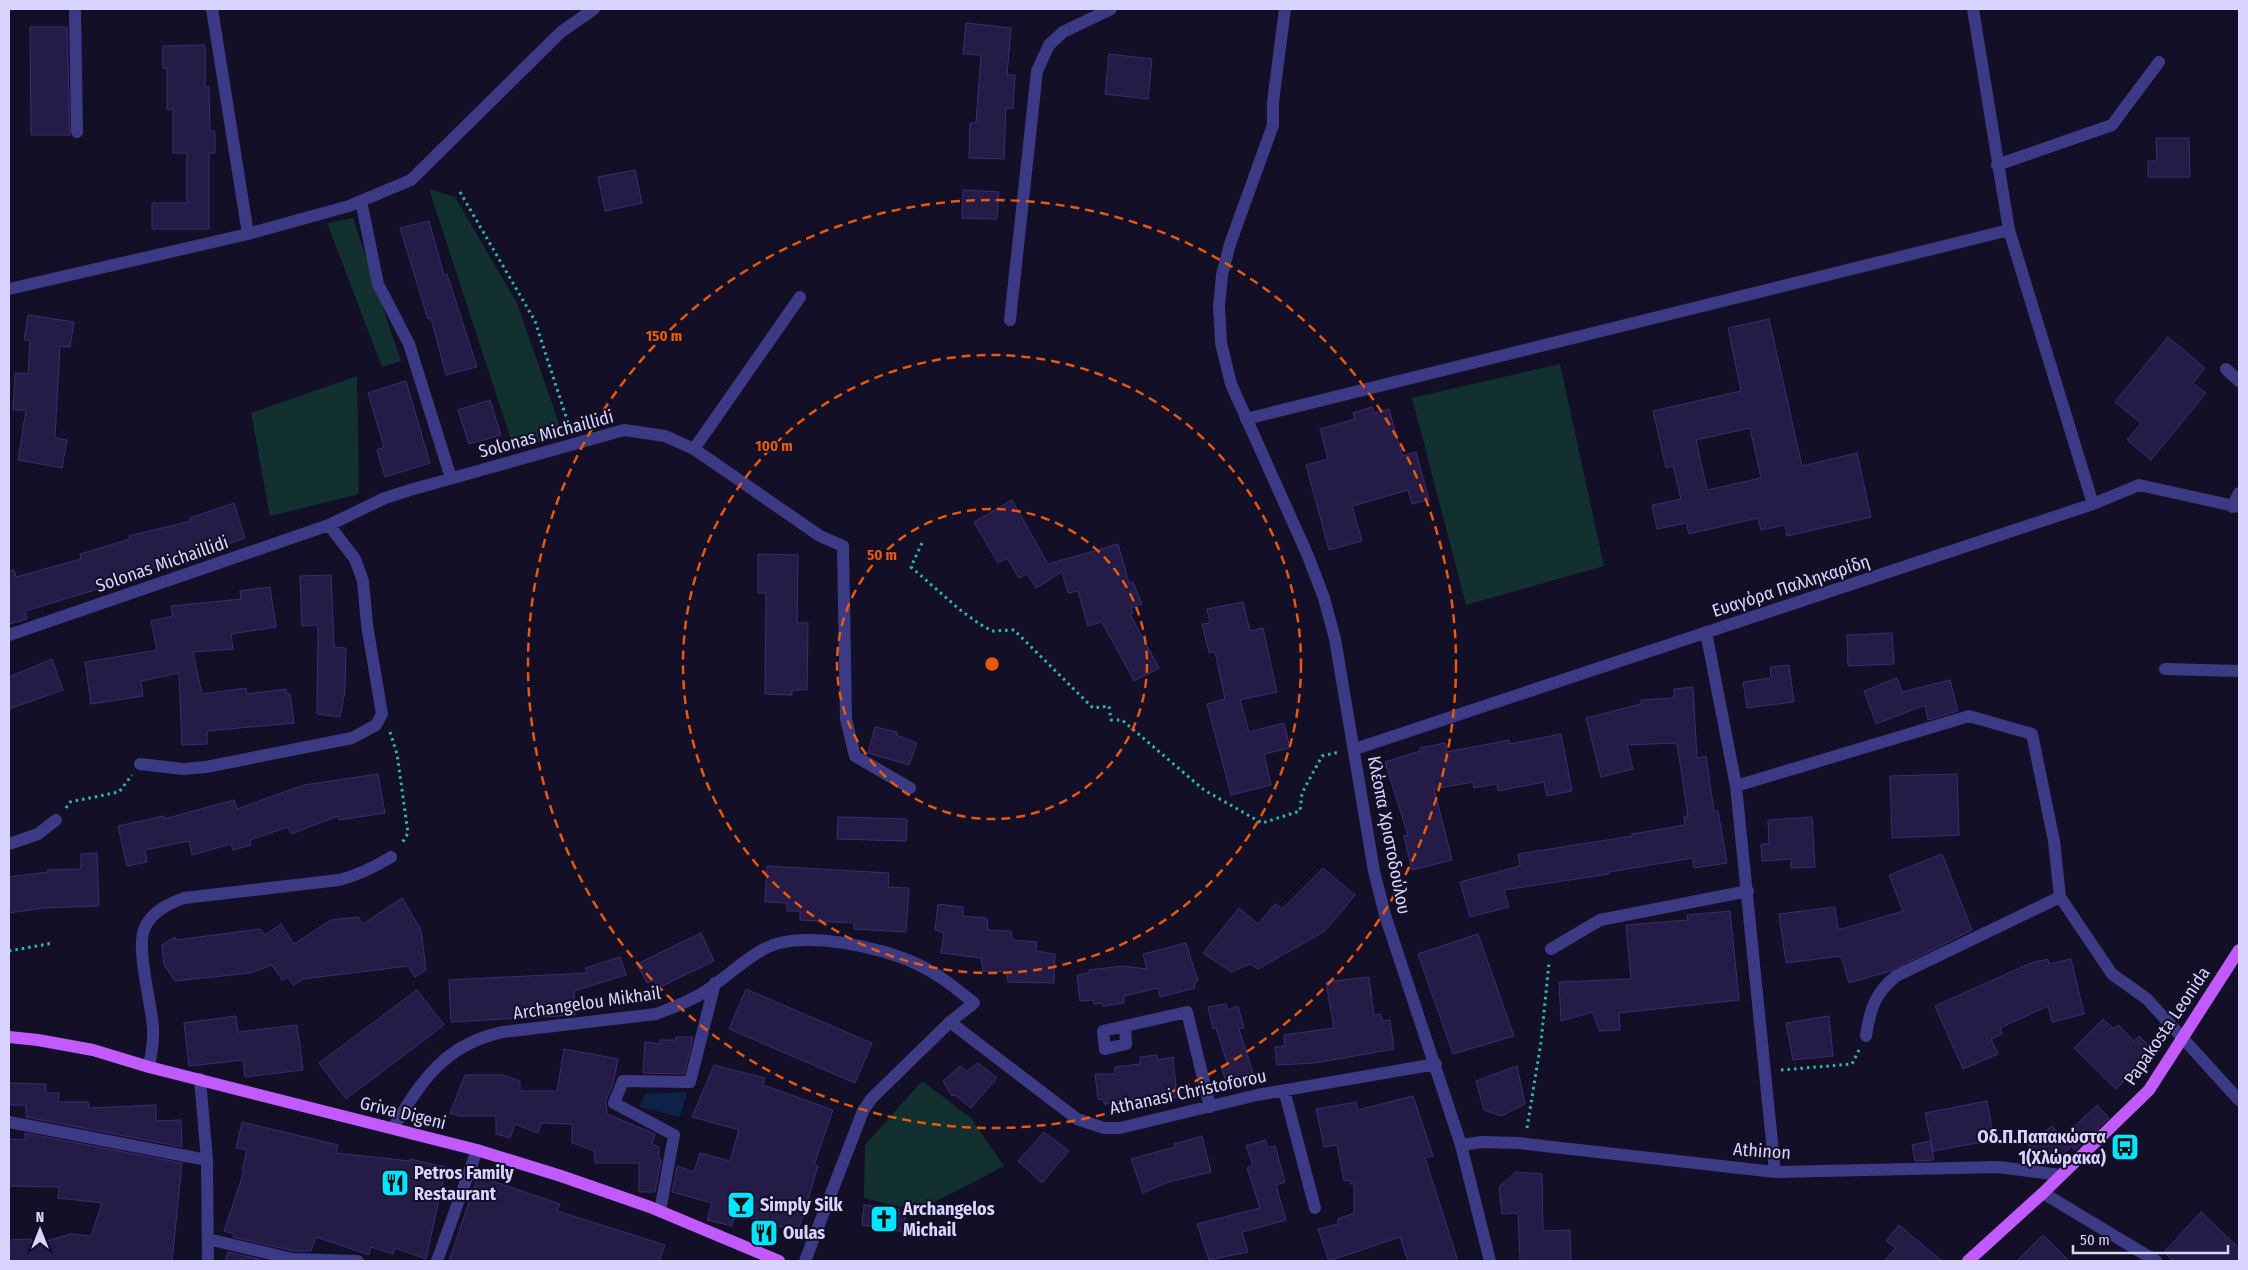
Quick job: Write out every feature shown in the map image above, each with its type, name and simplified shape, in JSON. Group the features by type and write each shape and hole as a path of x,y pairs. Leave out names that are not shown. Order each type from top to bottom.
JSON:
{"main road":[{"name":"Papakosta Leonida","path":"1968,1261 2043,1193 2149,1090 2181,1037 2211,996 2239,950"},
{"name":"Griva Digeni","path":"9,1037 93,1050 148,1067 476,1150 561,1176 660,1211 777,1261"}],"street":[{"path":"76,9 77,132"},
{"path":"212,9 248,234"},
{"path":"9,289 248,234 349,206 412,180 561,32 594,9"},
{"path":"1010,320 1037,72 1049,45 1063,32 1111,9"},
{"name":"Κλέοπα Χριστοδούλου","path":"1286,9 1273,102 1273,125 1230,244 1222,276 1219,306 1221,343 1231,384 1308,556 1324,598 1335,639 1374,871 1384,915 1436,1064 1461,1145 1490,1261"},
{"path":"1972,9 2009,230 2093,504"},
{"path":"1997,165 2112,125 2159,62"},
{"path":"361,201 378,284 409,344 451,478"},
{"path":"1246,419 2009,230"},
{"path":"694,449 800,297"},
{"path":"2226,369 2239,381"},
{"name":"Solonas Michaillidi","path":"9,635 330,525 386,498 451,478 624,430 665,436 694,449 820,536 843,546 846,719 856,756 910,788"},
{"name":"Ευαγόρα Παλληκαρίδη","path":"1355,749 2093,504 2139,485 2236,507"},
{"path":"2236,507 2239,493"},
{"path":"140,764 183,769 206,767 352,738 376,725 382,714 367,625 363,581 355,559 330,525"},
{"path":"1706,632 1736,786 1775,1172"},
{"path":"2165,669 2239,671"},
{"path":"1736,786 1969,716 2032,734 2054,841 2060,897 2112,974 2147,999 2239,1100"},
{"path":"9,844 38,834 56,820"},
{"path":"148,1067 153,1027 142,942 145,927 159,910 165,905 184,898 338,880 371,870 391,857"},
{"path":"1550,950 1600,920 1748,891"},
{"path":"1866,1036 1870,1010 1876,997 1884,985 1896,976 2060,897"},
{"name":"Archangelou Mikhail","path":"393,1128 425,1081 452,1053 465,1044 483,1036 503,1032 656,1014 679,1006 770,946 797,940 857,946 916,963 943,978 974,1003 950,1022"},
{"path":"660,1211 674,1135 614,1103 623,1081 690,1082 716,983"},
{"path":"1125,1027 1187,1012 1210,1106"},
{"path":"805,1261 862,1111 871,1099 950,1022"},
{"name":"Athanasi Christoforou","path":"950,1022 1078,1118 1104,1128 1120,1128 1284,1090 1436,1064"},
{"path":"200,1079 207,1160 208,1261"},
{"path":"1284,1090 1315,1208"},
{"path":"9,1122 207,1160"},
{"name":"Athinon","path":"1461,1145 1490,1142 1524,1143 1775,1172 1998,1167 2060,1175"},
{"path":"437,1261 476,1150"},
{"path":"2043,1193 2156,1261"},
{"path":"208,1239 293,1259 358,1261"}],"path":[{"path":"460,192 535,321 575,444"},
{"path":"922,543 911,566 959,609 992,631 1014,630 1093,708 1109,706 1111,720 1122,720 1204,790 1262,823 1300,811 1302,793 1322,756 1355,749"},
{"path":"382,714 397,754 408,833 404,842 391,857"},
{"path":"56,820 70,802 119,792 140,764"},
{"path":"9,951 54,943"},
{"path":"1524,1143 1542,1042 1550,950"},
{"path":"1766,1071 1852,1064 1866,1036"}],"green space":[{"path":"429,189 455,197 517,303 563,435 514,449"},
{"path":"353,218 401,361 382,367 327,223"},
{"path":"1560,364 1604,566 1466,605 1412,398"},
{"path":"357,376 359,494 270,516 251,413"},
{"path":"922,1081 971,1118 1004,1166 917,1211 864,1198 865,1145"}],"water":[{"path":"687,1092 680,1117 640,1107 645,1094"}],"building":[{"path":"966,23 1011,28 1007,75 1015,75 1013,109 1006,108 1004,159 969,158 970,123 976,123 981,55 963,54"},
{"path":"30,27 67,27 70,135 31,135"},
{"path":"205,45 205,87 209,87 210,131 215,131 215,153 209,153 209,229 152,229 152,203 187,203 187,153 173,153 173,109 167,110 167,68 163,68 163,46"},
{"path":"1109,54 1152,59 1148,99 1105,94"},
{"path":"2156,138 2189,138 2190,177 2148,177 2148,161 2157,161"},
{"path":"635,170 642,203 605,211 598,177"},
{"path":"963,190 999,192 997,219 962,218"},
{"path":"429,221 444,275 447,274 477,367 446,375 431,318 428,319 400,228"},
{"path":"28,315 74,322 70,347 60,346 55,438 67,440 62,468 18,460 26,410 13,410 15,373 28,374 30,341 24,340"},
{"path":"1769,319 1802,466 1857,453 1871,517 1787,536 1785,525 1761,530 1758,518 1689,534 1686,523 1657,529 1652,505 1681,499 1673,466 1666,468 1653,411 1741,391 1728,328","holes":["1750,428 1761,478 1707,490 1696,440"]},
{"path":"2168,337 2205,368 2193,383 2206,393 2151,460 2127,440 2141,423 2115,402"},
{"path":"406,381 430,463 385,477 377,450 384,447 368,393"},
{"path":"490,400 501,435 469,444 458,410"},
{"path":"1372,407 1374,413 1389,409 1402,456 1416,452 1429,500 1412,504 1408,490 1352,506 1362,541 1329,550 1306,465 1328,459 1320,429 1355,419 1353,413"},
{"path":"1012,500 1048,564 1118,544 1129,583 1133,582 1142,604 1131,608 1133,613 1130,614 1159,668 1134,681 1102,622 1088,626 1078,591 1068,593 1062,572 1036,588 1027,574 1019,578 1007,558 998,563 974,522"},
{"path":"234,503 245,538 179,562 126,575 128,580 25,611 27,619 9,624 9,571 14,570 16,577 81,559 80,554 130,539 129,536 191,521 190,518"},
{"path":"758,554 798,555 797,623 808,623 807,690 792,690 792,695 765,694 766,593 758,593"},
{"path":"331,575 334,647 346,648 345,691 340,717 317,714 318,625 302,626 300,576"},
{"path":"270,587 276,627 231,634 233,649 193,652 202,694 246,688 247,694 286,689 287,694 290,694 294,723 207,731 207,744 182,745 179,673 141,681 143,696 91,704 85,662 157,650 151,621 173,616 171,606 241,599 240,591"},
{"path":"1243,602 1250,631 1263,628 1277,692 1240,700 1249,732 1284,723 1290,748 1264,754 1271,785 1231,795 1207,704 1225,699 1215,652 1209,653 1202,624 1210,623 1207,609"},
{"path":"1892,633 1894,664 1848,666 1847,635"},
{"path":"52,659 63,690 9,709 9,677"},
{"path":"1789,665 1794,702 1747,708 1743,682 1771,678 1770,667"},
{"path":"1897,678 1902,692 1950,680 1958,711 1928,720 1925,705 1876,724 1864,691"},
{"path":"1693,687 1697,758 1706,756 1714,811 1718,811 1727,863 1694,868 1693,858 1609,872 1609,874 1504,890 1509,907 1470,917 1460,882 1520,866 1518,854 1632,836 1632,834 1685,825 1684,816 1688,816 1677,743 1627,745 1633,769 1601,777 1586,718 1641,704 1641,700 1674,698 1674,689"},
{"path":"875,727 897,732 896,735 917,743 909,765 868,753"},
{"path":"1561,734 1572,791 1547,796 1544,782 1498,791 1497,784 1474,788 1473,782 1434,789 1452,860 1412,870 1404,836 1408,835 1385,762 1420,751 1420,748 1445,743 1447,752 1509,740 1510,744"},
{"path":"378,774 385,813 339,820 338,816 291,834 288,827 250,840 251,845 233,850 231,844 192,855 189,841 145,850 147,862 127,866 118,826 164,816 164,819 234,800 237,809 304,785"},
{"path":"1957,774 1959,835 1892,838 1890,776"},
{"path":"838,817 907,819 906,841 837,839"},
{"path":"1812,817 1815,867 1791,868 1791,859 1762,861 1761,844 1769,844 1768,820"},
{"path":"97,853 99,906 43,908 9,913 9,877 48,872 48,870 81,869 81,854"},
{"path":"1942,854 1972,930 1890,971 1849,983 1841,956 1786,963 1779,914 1835,907 1838,930 1903,911 1889,875"},
{"path":"767,866 889,873 888,887 909,888 906,932 854,929 854,923 800,920 800,911 787,911 787,903 765,902"},
{"path":"1323,868 1355,895 1325,931 1258,969 1250,964 1231,972 1203,953 1239,908 1258,924 1275,904 1282,909"},
{"path":"402,898 421,930 426,970 415,977 408,966 303,979 293,985 288,977 282,980 272,965 250,973 175,981 164,965 162,945 175,937 176,940 260,929 265,935 281,924 294,944 331,920 358,917 363,924"},
{"path":"938,904 963,907 963,916 987,918 988,930 1011,931 1012,940 1037,942 1036,951 1055,954 1054,983 1008,982 1006,972 983,971 981,958 941,953 944,933 935,930"},
{"path":"1730,911 1739,1000 1619,1013 1620,1030 1599,1031 1593,1012 1561,1021 1559,982 1631,979 1626,925 1688,920 1687,915"},
{"path":"701,933 714,961 658,988 654,980 647,983 637,964"},
{"path":"1478,934 1514,1036 1453,1054 1418,954"},
{"path":"1186,943 1198,981 1194,984 1195,988 1160,997 1158,988 1124,996 1124,1003 1103,1006 1102,1003 1094,1004 1093,1000 1080,1001 1077,975 1089,973 1089,970 1123,966 1147,969 1143,954"},
{"path":"620,957 626,975 574,991 575,1015 451,1022 449,980 587,973 585,968"},
{"path":"2048,959 2049,964 2071,959 2084,1014 2052,1022 2048,1006 2000,1028 2002,1034 1991,1039 1998,1054 1963,1069 1935,1006 2031,963"},
{"path":"1369,977 1374,1015 1380,1014 1383,1021 1390,1020 1394,1049 1315,1063 1277,1065 1275,1047 1285,1046 1284,1035 1334,1028 1326,982"},
{"path":"746,989 872,1043 855,1083 729,1029"},
{"path":"417,990 444,1025 346,1099 319,1063"},
{"path":"1226,1004 1227,1010 1238,1006 1244,1028 1239,1029 1253,1073 1246,1074 1249,1083 1233,1086 1230,1080 1226,1082 1221,1066 1227,1063 1216,1028 1213,1029 1208,1007"},
{"path":"236,1016 238,1032 297,1025 303,1070 245,1077 243,1060 189,1066 184,1023"},
{"path":"1829,1016 1833,1056 1793,1060 1786,1023"},
{"path":"2103,1019 2114,1029 2118,1025 2134,1041 2139,1036 2154,1051 2116,1089 2074,1048"},
{"path":"676,1037 693,1037 684,1074 643,1073 645,1042 660,1044 660,1040 676,1040"},
{"path":"564,1049 618,1059 613,1084 606,1100 607,1114 655,1134 652,1144 659,1147 659,1159 661,1160 655,1192 639,1192 639,1163 595,1163 595,1151 572,1143 572,1124 541,1123 538,1133 515,1124 510,1138 496,1134 496,1116 459,1116 450,1113 465,1075 503,1075 520,1081 520,1091 557,1091"},
{"path":"1157,1055 1158,1060 1173,1057 1177,1097 1161,1100 1160,1096 1121,1100 1121,1103 1104,1104 1104,1100 1098,1099 1095,1074 1115,1074 1115,1067 1140,1064 1140,1057"},
{"path":"978,1063 997,1078 971,1108 955,1095 952,1096 943,1081 960,1066 967,1071"},
{"path":"714,1065 765,1078 763,1085 833,1110 814,1165 818,1166 798,1232 735,1213 732,1226 707,1220 712,1203 672,1192 677,1166 694,1172 700,1153 730,1161 739,1130 692,1117"},
{"path":"1517,1066 1525,1104 1501,1116 1484,1110 1476,1081"},
{"path":"9,1083 46,1084 46,1093 59,1093 58,1102 88,1102 89,1108 156,1105 156,1121 181,1120 182,1147 26,1117 26,1105 9,1105"},
{"path":"1413,1096 1433,1156 1425,1158 1458,1261 1408,1261 1400,1237 1329,1261 1318,1229 1338,1224 1338,1219 1354,1213 1354,1184 1350,1184 1350,1180 1344,1181 1337,1145 1324,1147 1316,1109 1356,1102 1358,1110"},
{"path":"1987,1101 1994,1140 1933,1151 1925,1113"},
{"path":"2097,1105 2109,1118 2075,1150 2063,1137"},
{"path":"242,1122 338,1145 336,1153 410,1161 410,1159 446,1167 426,1259 395,1248 393,1254 371,1247 369,1255 316,1237 311,1251 294,1251 233,1237 234,1234 224,1231 244,1171 242,1170 247,1150 236,1148"},
{"path":"2052,1126 2070,1148 2048,1165 2045,1165 2028,1145"},
{"path":"1044,1132 1069,1151 1042,1183 1018,1161"},
{"path":"25,1133 182,1163 172,1261 9,1261 9,1240 31,1239 32,1245 71,1234 91,1236 102,1203 58,1198 59,1187 9,1186 9,1139 25,1140"},
{"path":"1202,1136 1211,1172 1168,1182 1143,1193 1131,1159 1175,1147 1174,1144"},
{"path":"1265,1140 1268,1147 1275,1146 1285,1182 1276,1185 1286,1220 1242,1232 1248,1252 1209,1260 1197,1224 1260,1208 1247,1168 1253,1165 1246,1146"},
{"path":"1930,1141 1934,1160 1915,1161 1912,1145"},
{"path":"1516,1172 1542,1174 1543,1231 1570,1230 1571,1261 1520,1261 1518,1213 1502,1214 1499,1187"},
{"path":"478,1176 560,1204 557,1211 665,1245 659,1261 449,1261"},
{"name":"Archangelos Michail","path":"864,1205 899,1209 899,1213 905,1213 905,1232 862,1225"},
{"path":"2201,1212 2239,1248 2239,1261 2173,1261 2164,1252"},
{"path":"1899,1225 1942,1261 1884,1261 1896,1248 1886,1241"},
{"path":"2043,1235 2069,1261 2017,1261"},
{"path":"228,1252 267,1261 225,1261"}],"place":[{"name":"Οδ.Π.Παπακώστα 1(Χλώρακα)","path":"2125,1147"},
{"name":"Petros Family Restaurant","path":"395,1183"},
{"name":"Simply Silk","path":"741,1205"},
{"name":"Archangelos Michail","path":"884,1219"},
{"name":"Oulas","path":"764,1233"}]}
